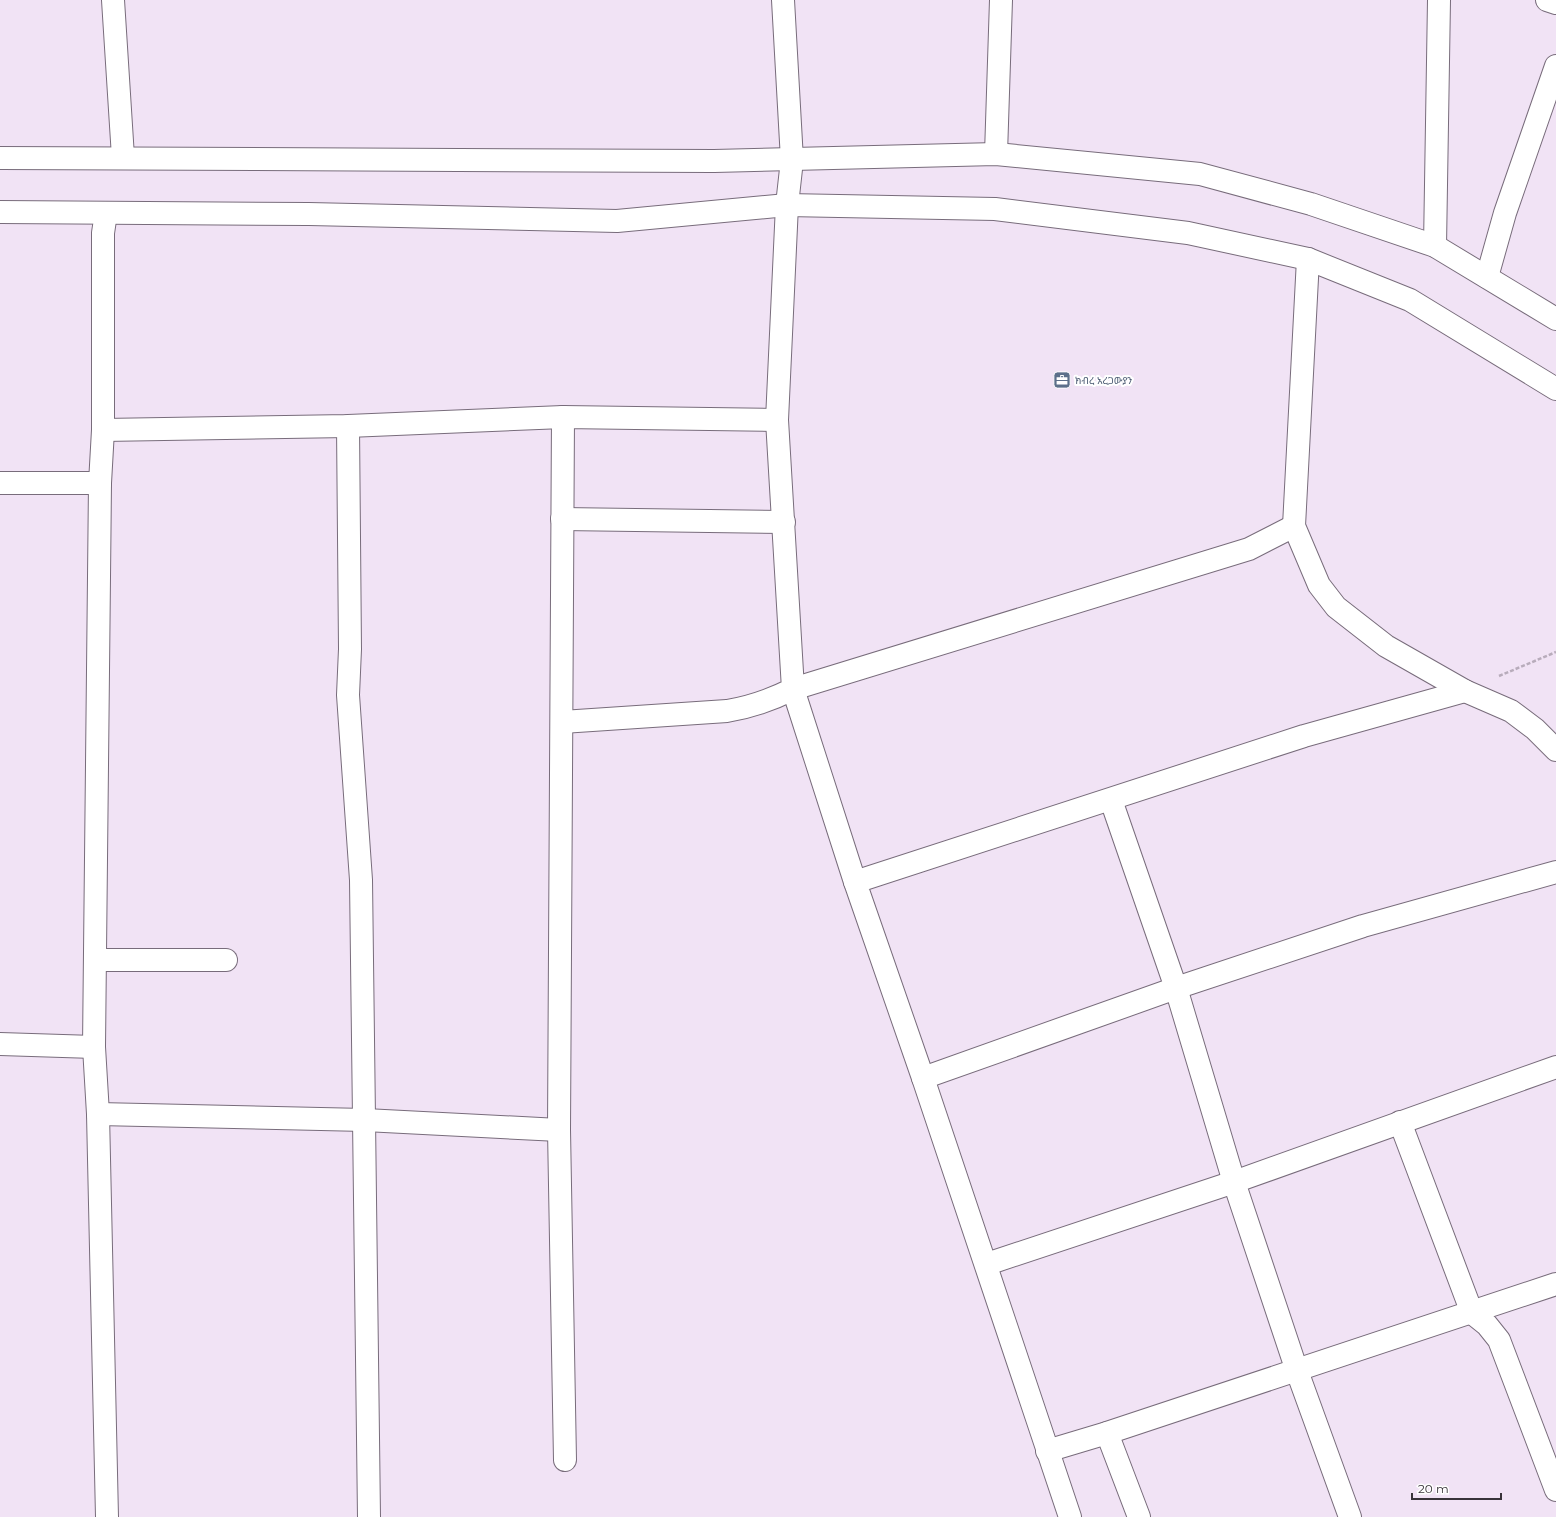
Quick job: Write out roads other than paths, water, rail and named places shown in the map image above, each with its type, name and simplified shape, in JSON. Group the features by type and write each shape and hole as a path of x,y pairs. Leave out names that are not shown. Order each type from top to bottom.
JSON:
{"street":[{"path":"113,0 123,157"},
{"path":"783,0 792,160 787,205 777,420 793,689 855,882 987,1264 1047,1451 1070,1517"},
{"path":"996,154 1001,0"},
{"path":"1435,246 1440,0"},
{"path":"1547,0 1556,3"},
{"path":"1487,277 1505,213 1556,66"},
{"path":"0,158 123,157 714,161 996,154 1200,174 1312,204 1435,246 1556,319"},
{"path":"0,212 309,214 617,221 787,205 995,209 1188,233 1308,259 1410,300 1556,389"},
{"path":"106,213 103,233 103,430 100,483 94,1047 98,1114 107,1517"},
{"path":"1308,259 1294,526 1319,585 1336,607 1386,646 1465,691 1510,711 1535,729 1556,750"},
{"path":"103,430 348,426 563,417 777,420"},
{"path":"563,417 559,1130 565,1460"},
{"path":"348,426 350,649 348,695 360,880 365,1120 370,1517"},
{"path":"0,483 100,483"},
{"path":"562,519 784,522"},
{"path":"562,722 727,711 751,707 774,699 793,689 1249,549 1294,526"},
{"path":"855,882 1304,736 1465,691"},
{"path":"1111,800 1176,988 1234,1182 1297,1371 1350,1517"},
{"path":"923,1078 1176,988 1363,926 1556,872"},
{"path":"95,960 226,960"},
{"path":"0,1044 94,1047"},
{"path":"987,1264 1234,1182 1556,1067"},
{"path":"98,1114 365,1120 559,1130"},
{"path":"1400,1122 1472,1313 1488,1325 1499,1340 1556,1490"},
{"path":"1047,1451 1297,1371 1556,1284"},
{"path":"1107,1433 1139,1517"}],"place":[{"name":"ክብረ አረጋውያን","path":"1062,380"}]}
